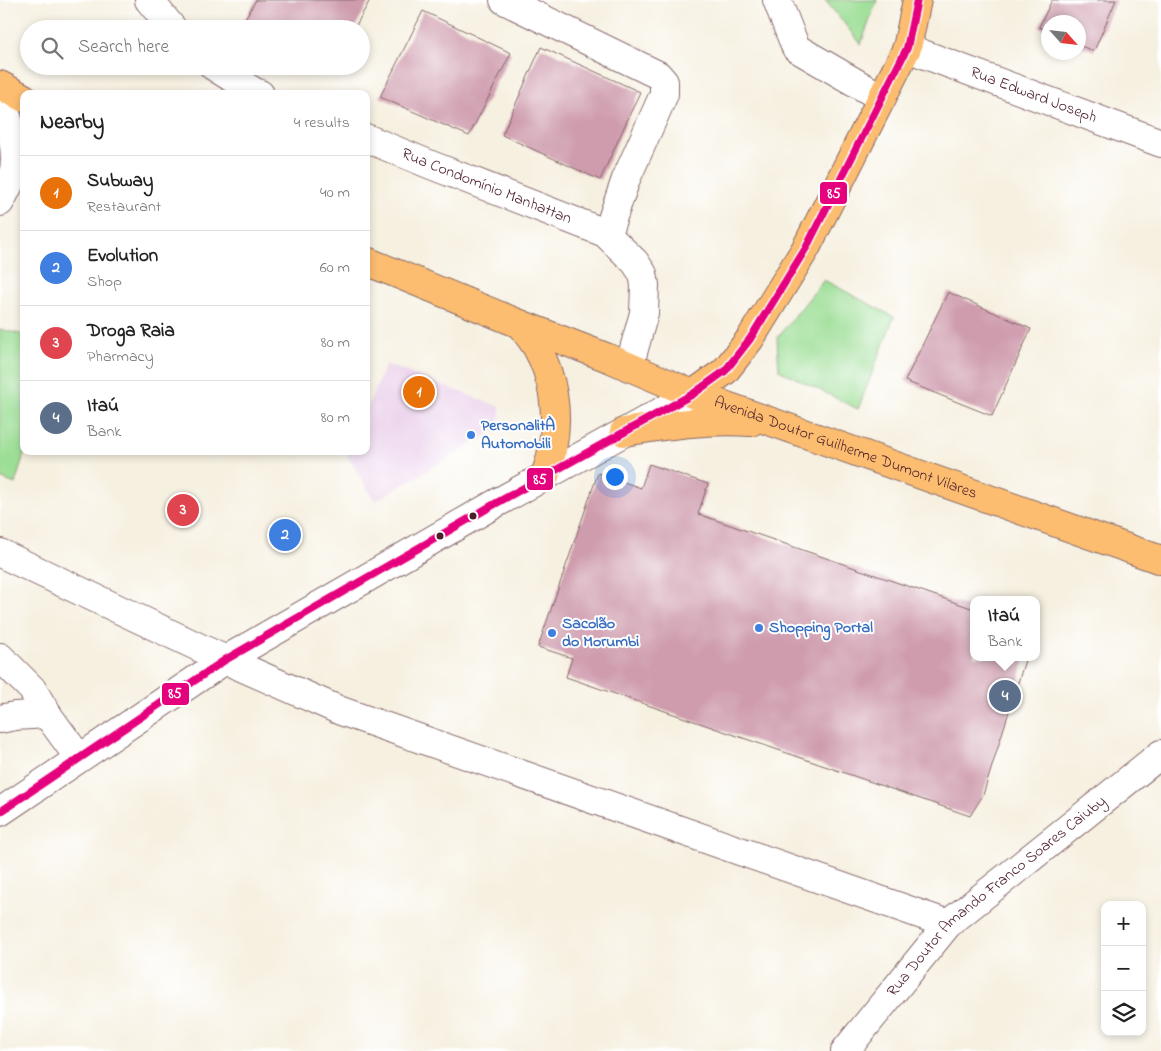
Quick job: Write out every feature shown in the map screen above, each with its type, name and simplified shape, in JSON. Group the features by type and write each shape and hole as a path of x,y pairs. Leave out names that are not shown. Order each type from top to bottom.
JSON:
{"main road":[{"path":"693,394 725,371 750,339 806,248 907,48 917,0"},
{"path":"0,85 20,96"},
{"name":"Avenida Doutor Guilherme Dumont Vilares","path":"370,263 629,366 693,394 1161,560"},
{"path":"520,324 536,346 547,371 554,398 556,424 545,476"},
{"path":"624,432 662,425 701,422 739,421 778,424"}],"street":[{"path":"149,0 166,20"},
{"path":"504,0 658,75 664,82 664,94 626,179 607,234"},
{"path":"777,0 796,48 882,98"},
{"name":"Rua Edward Joseph","path":"907,48 1161,143"},
{"path":"228,75 253,90"},
{"path":"0,101 6,111 15,154 13,175 0,203 20,203"},
{"name":"Rua Condomínio Manhattan","path":"370,140 607,234 635,262 643,274 645,285 644,313 629,366"},
{"path":"0,812 225,660 480,512 693,394"},
{"path":"0,553 225,660 341,711 948,924"},
{"path":"2,663 32,689 47,714 79,758"},
{"path":"0,719 47,714"},
{"name":"Rua Doutor Amando Franco Soares Caiuby","path":"845,1051 948,924 1161,754"}],"shaded area":[{"path":"386,364 500,407 499,428 375,501 347,455 370,455 370,401"}],"green space":[{"path":"825,0 877,0 861,44"},
{"path":"824,280 894,317 858,409 779,370 777,338"},
{"path":"0,329 20,334 20,455 24,455 15,484 0,478"}],"building":[{"path":"256,0 370,0 359,20 244,20"},
{"path":"1052,0 1116,0 1094,51 1086,48 1086,15 1045,15"},
{"path":"423,11 511,53 469,136 380,97"},
{"path":"541,47 640,92 600,180 502,135"},
{"path":"948,292 1031,329 992,416 905,381"},
{"name":"Shopping Portal","path":"649,464 708,484 698,514 970,608 970,661 1025,661 983,795 970,816 566,677 572,658 538,647 598,473 641,488"}],"transit line":[{"name":"85","path":"0,812 225,660 493,505 693,394 725,371 750,339 806,248 907,48 917,0"}],"place":[{"name":"Subway","path":"419,392"},
{"name":"PersonalitÀ Automobili","path":"471,435"},
{"name":"Droga Raia","path":"183,510"},
{"name":"Evolution","path":"285,535"},
{"name":"Shopping Portal","path":"759,628"},
{"name":"Sacolão do Morumbi","path":"552,633"},
{"name":"Itaú","path":"1005,696"}]}
